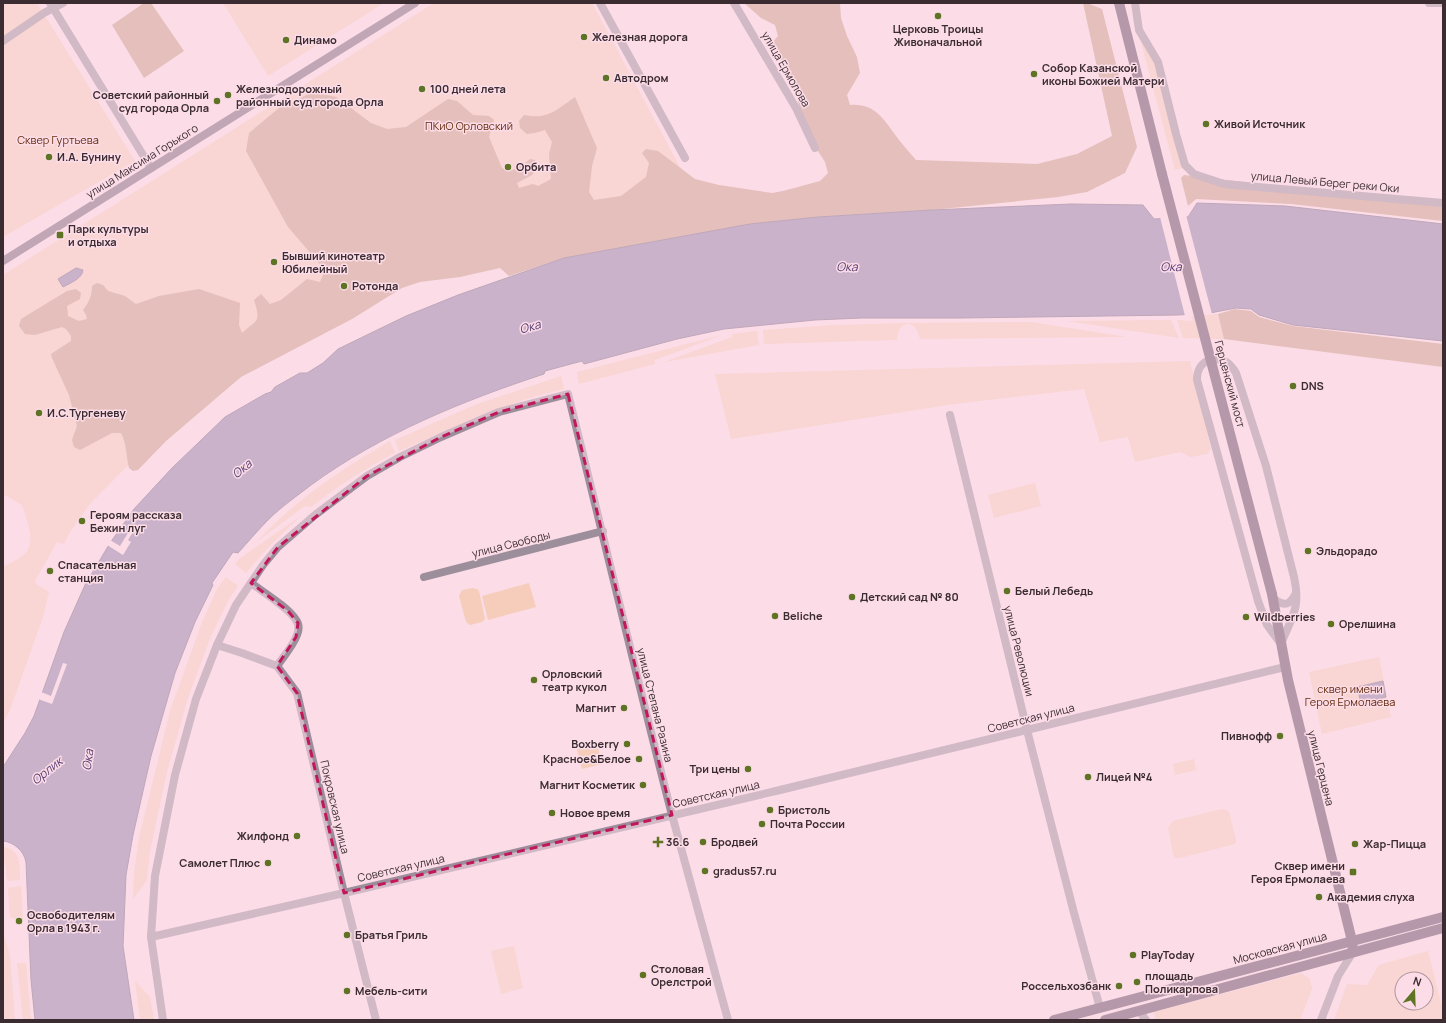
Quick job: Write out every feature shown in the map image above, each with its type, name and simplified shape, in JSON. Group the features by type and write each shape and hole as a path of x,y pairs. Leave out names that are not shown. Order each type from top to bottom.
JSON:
{"main road":[{"name":"улица Максима Горького","path":"3,261 416,3"},
{"name":"Герценский мост","path":"1119,3 1162,174 1273,597"},
{"name":"улица Герцена","path":"1273,597 1285,667 1352,941 1353,952"},
{"name":"Московская улица","path":"1054,1020 1443,917"},
{"path":"1100,1008 1104,1020 1443,928"}],"street":[{"path":"3,41 52,6 63,3"},
{"path":"600,3 684,158"},
{"name":"улица Ермолова","path":"734,3 796,108 815,148"},
{"name":"улица Левый Берег реки Оки","path":"1135,3 1139,30 1158,62 1176,134 1186,165 1194,174 1224,184 1443,204"},
{"path":"1429,3 1443,3"},
{"path":"52,6 151,168"},
{"path":"1211,359 1228,362 1238,380 1266,466 1297,593 1296,606 1292,619 1281,644 1267,625 1258,601 1197,380 1200,366 1211,359"},
{"name":"улица Степана Разина","path":"251,584 263,565 278,547 315,515 367,476 400,457 441,437 499,412 568,394 637,680 728,1020"},
{"name":"улица Революции","path":"950,415 1027,730 1100,1008"},
{"name":"улица Свободы","path":"424,577 602,531"},
{"path":"163,1020 150,937 155,876 175,775 196,699 217,645 236,605 251,584 288,611 298,623 296,637 277,666 217,645"},
{"path":"1273,597 1283,604 1286,604 1294,598 1297,593"},
{"name":"Покровская улица","path":"277,666 297,693 344,893 376,1020"},
{"name":"Советская улица","path":"150,937 344,893 672,815 1285,667"},
{"path":"1321,1020 1338,976 1353,952"},
{"path":"1139,1011 1146,1020"}],"highlighted area":[{"path":"568,394 672,815 344,893 297,693 277,666 296,637 298,623 288,611 251,583 278,547 367,476 441,437 499,412"}],"green space":[{"name":"Сквер Гуртьева","path":"3,3 37,3 135,161 3,237"},
{"path":"144,3 151,3 184,51 144,78 112,25"},
{"name":"Динамо","path":"223,3 384,3 268,76"},
{"name":"ПКиО Орловский","path":"434,3 592,3 703,210 484,250 263,351 142,451 89,505 70,532 64,544 57,542 35,581 36,584 49,592 43,617 10,710 3,723 3,567 25,554 30,543 30,530 22,505 3,494 3,275"},
{"path":"744,3 840,3 841,18 847,36 857,57 860,73 847,95 850,105 865,106 877,113 887,123 916,160 1037,164 1077,154 1112,136 1083,3 1087,3 1102,9 1137,147 1125,173 1087,192 1058,197 932,210 818,217 751,224 564,258 509,276 500,268 460,277 420,282 402,288 352,319 241,377 166,441 138,470 133,471 129,468 121,433 112,433 80,450 74,447 72,440 77,426 69,395 51,354 71,341 71,336 66,329 62,327 35,335 25,334 19,326 21,319 67,291 76,289 81,293 80,299 67,306 68,316 79,321 87,319 83,310 90,299 92,286 97,283 103,285 108,291 125,296 136,304 159,296 199,289 240,303 239,325 242,333 257,320 254,300 261,294 270,304 281,300 307,279 320,282 325,270 288,227 246,151 249,133 279,108 313,92 336,97 371,123 387,129 406,127 448,99 457,101 473,115 489,116 494,120 489,137 502,168 511,171 530,159 535,160 537,168 532,175 517,183 519,188 533,184 538,186 551,179 549,154 552,142 545,130 527,134 520,128 519,121 524,115 539,116 551,113 575,97 597,148 592,166 589,192 594,200 621,196 646,177 649,163 642,153 646,149 658,151 695,179 719,185 772,193 820,181 828,173 825,162 809,137 798,102 797,87 787,68 773,50 772,43 778,36 775,25 761,18"},
{"path":"1139,35 1154,61 1183,168 1175,170"},
{"path":"1184,175 1443,205 1443,221 1291,204 1196,199 1188,206 1181,178"},
{"path":"1235,309 1251,311 1259,317 1293,326 1443,344 1443,367 1224,339 1218,314"},
{"path":"1218,314 1224,339 1183,338 1177,320 1193,321 1192,316"},
{"path":"1171,320 1179,338 1067,321"},
{"path":"1031,322 1127,337 920,339 915,327 907,324 900,328 897,340 764,344 763,330 835,325"},
{"path":"757,331 759,345 664,362 732,337 732,334"},
{"path":"722,335 655,360 655,364 579,384 577,372"},
{"path":"1190,361 1211,449 1207,454 1191,457 1180,452 1135,462 1128,437 1100,442 1084,389 954,404 731,439 715,374"},
{"path":"561,376 564,389 529,398 484,414 399,451 395,440 477,404"},
{"path":"390,441 395,453 352,478 311,507 305,506 256,542 287,512 303,499 353,463"},
{"path":"1035,483 1041,506 994,518 988,495"},
{"path":"301,516 272,543 246,573 235,564 239,559"},
{"path":"226,577 238,586 229,599 211,636 188,698 167,772 150,851 147,880 133,899 134,873 139,838 170,711 201,625 217,589"},
{"path":"529,583 536,607 488,620 482,596"},
{"path":"472,588 479,591 485,619 482,622 470,625 466,622 459,596 462,590"},
{"name":"сквер имени Героя Ермолаева","path":"1379,657 1391,717 1322,734 1309,672"},
{"path":"597,744 602,764 582,769 577,749"},
{"path":"1194,759 1196,770 1175,775 1173,764"},
{"path":"1222,809 1229,812 1236,840 1235,844 1175,858 1168,828 1173,821"},
{"path":"3,847 9,848 16,854 20,869 20,880 7,881 5,863 3,861"},
{"path":"21,886 23,923 10,917 8,888"},
{"path":"3,933 10,955 15,1020 3,1020"},
{"path":"514,946 523,988 501,994 491,951"},
{"path":"1428,951 1433,971 1394,971 1394,1011 1434,1011 1434,975 1443,1011 1443,1020 1334,1020 1347,984 1367,985 1379,965"},
{"path":"17,963 26,963 31,1020 23,1020"},
{"path":"1301,973 1310,979 1312,989 1300,1020 1156,1020 1154,1012"},
{"path":"135,981 150,997 154,1020 140,1020"}],"water":[{"path":"1197,203 1285,206 1443,224 1443,341 1293,325 1259,315 1251,309 1236,308 1210,313 1178,315 862,318 815,320 724,329 677,339 584,364 582,361 545,371 544,374 513,384 423,420 365,450 311,485 269,519 238,553 233,552 212,583 213,585 195,622 175,673 151,756 133,835 126,875 123,946 134,1020 35,1020 31,980 26,862 23,854 15,845 3,841 3,767 34,716 64,632 85,585 110,543 134,509 172,468 225,417 271,392 275,387 300,373 307,373 323,363 338,349 406,316 458,295 564,258 750,224 818,217 1071,204 1143,205 1154,219 1188,217"},
{"path":"76,268 83,270 80,276 63,287 58,279"},
{"path":"1383,681 1386,697 1361,703 1357,687"}],"pier":[{"path":"1186,215 1212,314 1185,316 1160,217"},
{"path":"133,525 136,527 128,540 131,542 123,555 107,545 110,540 120,546"},
{"path":"63,663 67,664 52,704 38,699 41,692 51,696"}],"place":[{"name":"Церковь Троицы Живоначальной","path":"938,16"},
{"name":"Железная дорога","path":"584,37"},
{"name":"Динамо","path":"286,40"},
{"name":"Собор Казанской иконы Божией Матери","path":"1034,74"},
{"name":"Автодром","path":"606,78"},
{"name":"100 дней лета","path":"422,89"},
{"name":"Железнодорожный районный суд города Орла","path":"228,95"},
{"name":"Советский районный суд города Орла","path":"217,101"},
{"name":"Живой Источник","path":"1206,124"},
{"name":"И.А. Бунину","path":"49,157"},
{"name":"Орбита","path":"508,167"},
{"name":"Парк культуры и отдыха","path":"60,235"},
{"name":"Бывший кинотеатр Юбилейный","path":"274,262"},
{"name":"Ротонда","path":"344,286"},
{"name":"DNS","path":"1293,386"},
{"name":"И.С.Тургеневу","path":"39,413"},
{"name":"Героям рассказа Бежин луг","path":"82,521"},
{"name":"Эльдорадо","path":"1308,551"},
{"name":"Спасательная станция","path":"50,571"},
{"name":"Белый Лебедь","path":"1007,591"},
{"name":"Детский сад № 80","path":"852,597"},
{"name":"Beliche","path":"775,616"},
{"name":"Wildberries","path":"1246,617"},
{"name":"Орелшина","path":"1331,624"},
{"name":"Орловский театр кукол","path":"534,680"},
{"name":"Магнит","path":"624,708"},
{"name":"Пивнофф","path":"1280,736"},
{"name":"Boxberry","path":"627,744"},
{"name":"Красное&Белое","path":"639,759"},
{"name":"Три цены","path":"748,769"},
{"name":"Лицей №4","path":"1088,777"},
{"name":"Магнит Косметик","path":"643,785"},
{"name":"Бристоль","path":"770,810"},
{"name":"Новое время","path":"552,813"},
{"name":"Почта России","path":"762,824"},
{"name":"Жилфонд","path":"297,836"},
{"name":"36.6","path":"658,842"},
{"name":"Бродвей","path":"703,842"},
{"name":"Жар-Пицца","path":"1355,844"},
{"name":"Самолет Плюс","path":"268,863"},
{"name":"gradus57.ru","path":"705,871"},
{"name":"Сквер имени Героя Ермолаева","path":"1353,872"},
{"name":"Академия слуха","path":"1319,897"},
{"name":"Освободителям Орла в 1943 г.","path":"19,921"},
{"name":"Братья Гриль","path":"347,935"},
{"name":"PlayToday","path":"1133,955"},
{"name":"Столовая Орелстрой","path":"643,975"},
{"name":"площадь Поликарпова","path":"1137,982"},
{"name":"Россельхозбанк","path":"1119,986"},
{"name":"Мебель-сити","path":"347,991"}],"water label":[{"name":"Ока","path":"847,267"},
{"name":"Ока","path":"1171,267"},
{"name":"Ока","path":"530,327"},
{"name":"Ока","path":"242,469"},
{"name":"Ока","path":"88,760"},
{"name":"Орлик","path":"47,771"}]}
